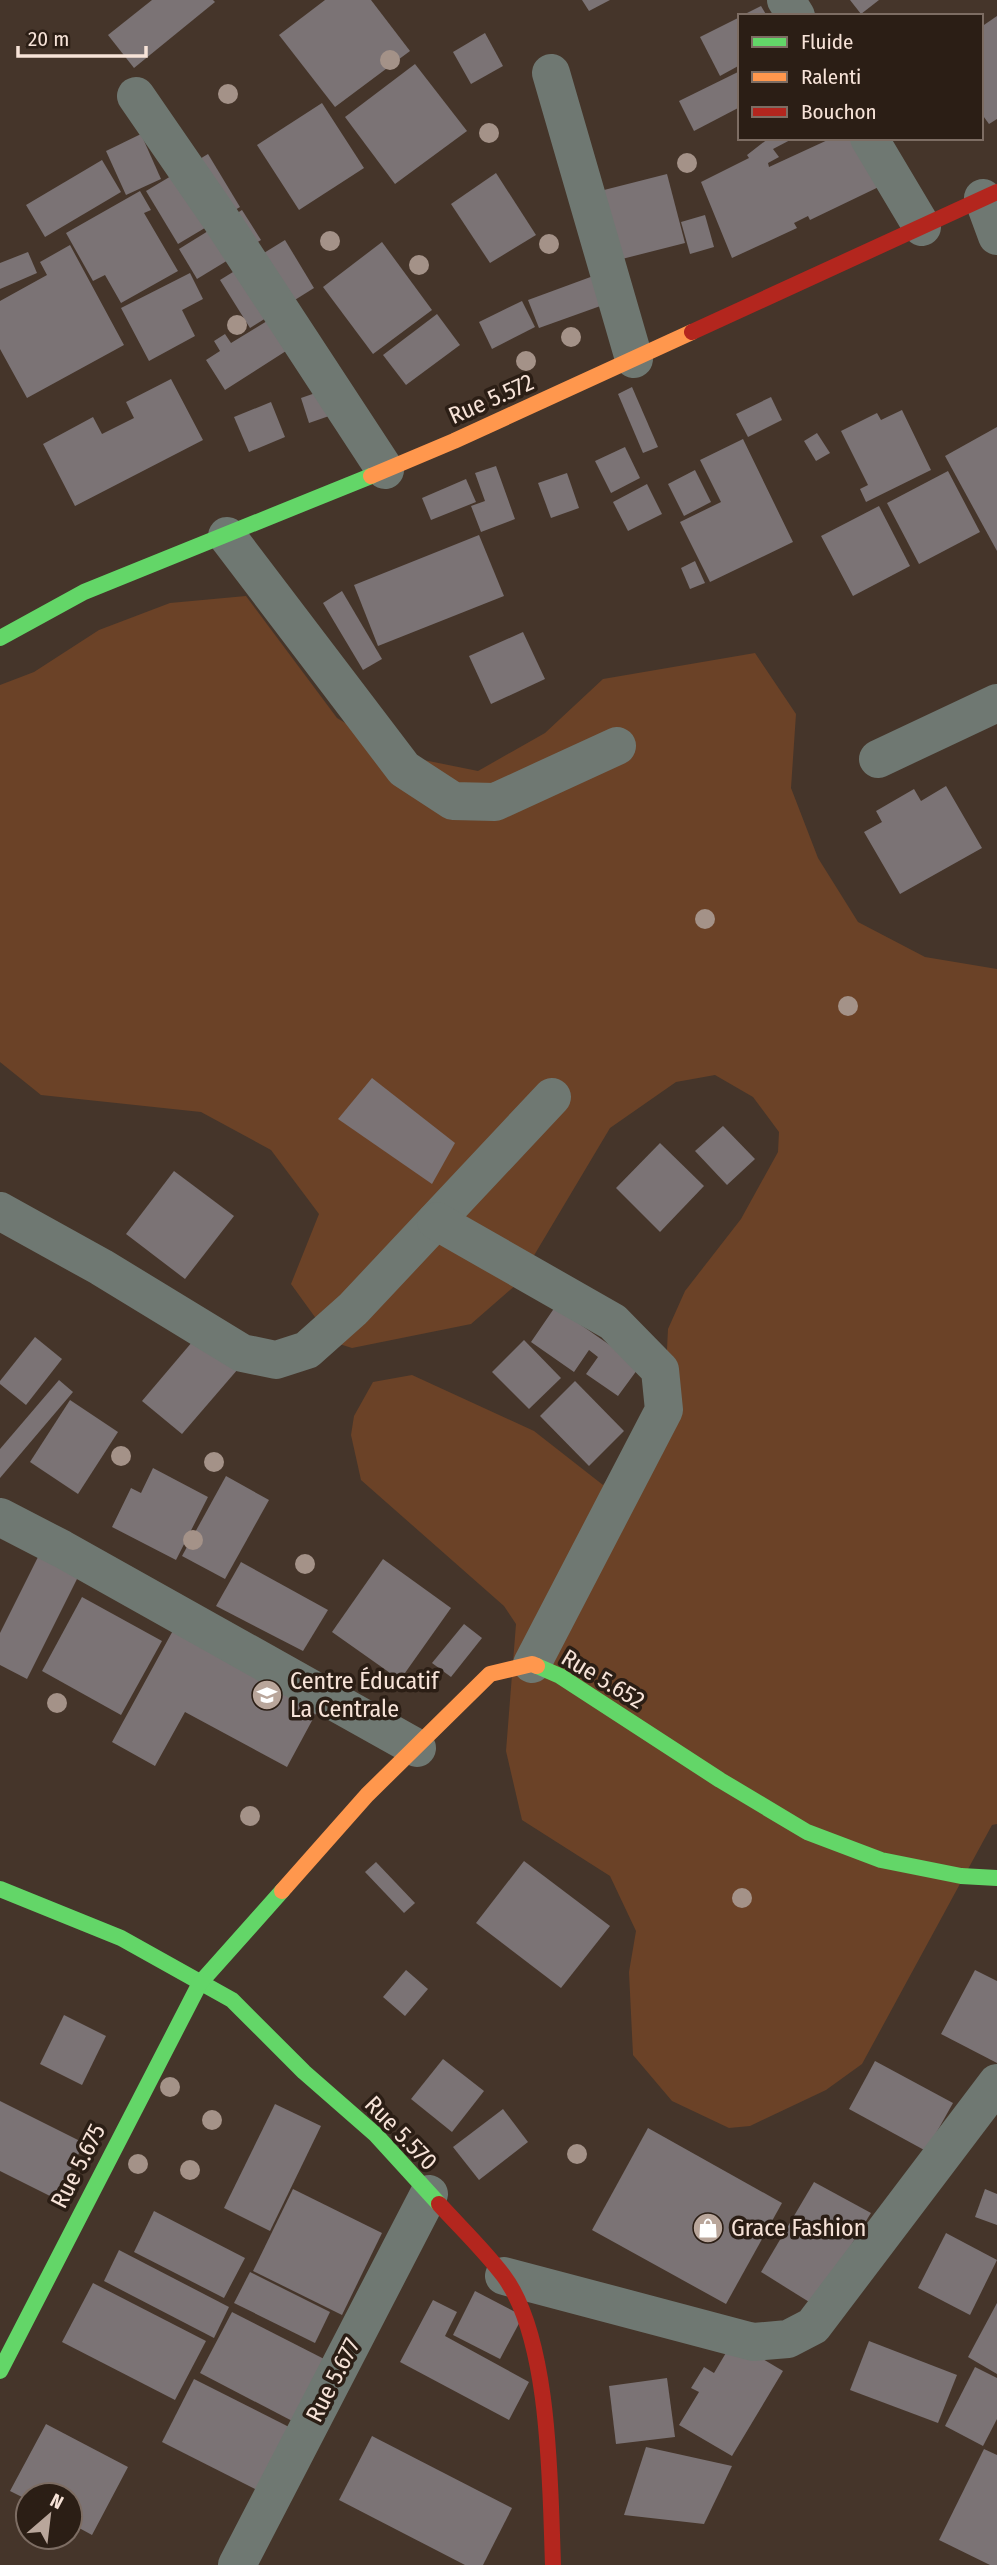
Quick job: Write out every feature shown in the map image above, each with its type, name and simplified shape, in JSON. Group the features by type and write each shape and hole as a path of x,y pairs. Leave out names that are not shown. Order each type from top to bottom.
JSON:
{"street":[{"path":"551,73 634,359"},
{"path":"136,96 222,221 385,470"},
{"path":"870,140 922,227"},
{"path":"990,195 997,236"},
{"name":"Rue 5.572","path":"0,638 84,592 385,470 990,195"},
{"path":"227,536 404,769 453,801 495,802 617,747"},
{"path":"878,758 997,703"},
{"path":"0,1211 102,1266 242,1353 276,1360 307,1350 354,1309 552,1097"},
{"path":"436,1222 613,1322 660,1370 664,1410 532,1664"},
{"path":"0,1517 417,1748"},
{"name":"Rue 5.652","path":"200,1983 359,1805 489,1674 532,1664 560,1676 720,1780 807,1832 881,1860 961,1876 997,1878"},
{"name":"Rue 5.570","path":"0,1889 121,1938 232,2000 304,2072 376,2135 504,2276 527,2319 540,2384 549,2463 553,2565"},
{"name":"Rue 5.675","path":"0,2371 200,1983"},
{"path":"504,2276 753,2342 788,2339 813,2326 997,2083"},
{"name":"Rue 5.677","path":"237,2565 429,2194"}],"shaded area":[{"path":"246,596 337,718 399,755 478,771 545,733 603,679 755,653 796,714 791,788 818,858 858,922 925,957 997,969 997,1824 992,1825 862,2064 826,2090 750,2126 729,2128 672,2101 633,2055 629,1972 636,1931 610,1876 522,1820 506,1751 516,1624 504,1606 361,1480 351,1435 354,1416 373,1382 412,1375 534,1431 603,1485 664,1410 668,1329 685,1291 741,1219 778,1152 779,1132 753,1097 715,1075 676,1082 610,1128 517,1284 471,1324 352,1348 333,1342 291,1284 319,1214 271,1150 201,1112 41,1095 0,1062 0,685 34,672 99,630 170,603"}],"building":[{"path":"152,0 215,2 134,68 108,35"},
{"path":"325,0 371,0 410,51 335,107 279,35"},
{"path":"582,0 610,0 589,11"},
{"path":"850,0 879,0 861,14"},
{"path":"761,6 766,14 745,14"},
{"path":"997,16 997,119 989,124 983,116 983,26"},
{"path":"738,18 738,66 720,76 700,37"},
{"path":"485,33 503,66 471,84 453,52"},
{"path":"415,64 467,131 395,184 345,117"},
{"path":"738,72 738,108 694,131 679,101"},
{"path":"322,103 364,168 299,210 257,145"},
{"path":"141,134 161,179 126,195 106,151"},
{"path":"766,140 790,140 773,149 779,157 768,163 769,167 828,140 865,140 887,183 810,220 808,216 794,223 797,228 732,258 701,182 749,158 747,155"},
{"path":"208,154 240,207 178,244 146,191"},
{"path":"102,160 121,192 45,237 26,205"},
{"path":"496,173 536,235 490,263 451,204"},
{"path":"667,174 685,243 622,259 604,190"},
{"path":"140,191 151,210 144,213 178,271 121,303 105,275 93,281 66,233"},
{"path":"242,210 261,240 197,279 179,249"},
{"path":"705,215 714,247 690,254 681,222"},
{"path":"285,240 314,288 250,328 220,280"},
{"path":"382,242 432,310 373,354 323,287"},
{"path":"70,245 124,345 27,398 0,349 0,301 47,275 40,262"},
{"path":"28,252 37,273 0,289 0,263"},
{"path":"190,273 203,299 182,310 195,336 149,361 121,308"},
{"path":"596,275 606,304 539,328 528,300"},
{"path":"522,301 535,327 492,349 479,322"},
{"path":"437,314 460,345 406,385 383,355"},
{"path":"267,321 286,351 225,390 206,360 220,351 214,341 225,334 231,343"},
{"path":"171,379 203,440 75,506 43,444 93,417 102,434 134,418 126,402"},
{"path":"347,382 355,407 309,423 301,398"},
{"path":"632,387 658,447 643,453 618,394"},
{"path":"771,397 782,420 748,437 736,414"},
{"path":"271,402 285,437 249,452 234,417"},
{"path":"902,410 931,470 866,502 860,489 868,485 841,431 877,413 881,420"},
{"path":"997,427 997,551 945,456"},
{"path":"817,433 830,453 816,461 804,441"},
{"path":"743,439 793,542 710,582 680,522 721,502 700,460"},
{"path":"625,447 640,478 611,493 595,461"},
{"path":"496,466 515,519 481,532 471,506 485,501 475,473"},
{"path":"695,470 711,502 684,516 668,484"},
{"path":"948,471 980,532 919,564 887,503"},
{"path":"567,473 579,508 551,518 538,483"},
{"path":"466,479 476,502 431,520 422,498"},
{"path":"647,484 662,514 628,531 613,502"},
{"path":"879,506 910,566 853,596 821,536"},
{"path":"479,535 504,596 378,646 354,585"},
{"path":"695,561 705,583 690,589 681,568"},
{"path":"342,591 382,659 363,670 323,603"},
{"path":"523,632 545,679 491,704 469,656"},
{"path":"946,786 982,848 900,894 864,832 882,822 876,811 914,789 921,801"},
{"path":"372,1078 455,1143 432,1184 338,1119"},
{"path":"723,1126 755,1159 727,1185 695,1151"},
{"path":"660,1143 704,1186 660,1232 616,1188"},
{"path":"174,1171 234,1216 185,1279 126,1234"},
{"path":"555,1307 640,1366 618,1396 586,1374 598,1357 589,1350 574,1372 531,1342"},
{"path":"198,1335 238,1369 182,1434 142,1401"},
{"path":"35,1337 62,1359 26,1405 0,1384 0,1381"},
{"path":"524,1340 561,1378 529,1409 492,1372"},
{"path":"59,1380 73,1392 0,1478 0,1449"},
{"path":"575,1381 624,1431 589,1466 540,1416"},
{"path":"70,1400 118,1432 78,1494 30,1462"},
{"path":"153,1468 208,1497 176,1560 112,1527 131,1488 141,1493"},
{"path":"226,1476 269,1500 225,1579 182,1556"},
{"path":"44,1545 84,1565 27,1679 0,1665 0,1633"},
{"path":"383,1559 451,1608 400,1680 332,1632"},
{"path":"241,1562 328,1610 303,1651 216,1606"},
{"path":"82,1597 162,1641 121,1715 42,1671"},
{"path":"464,1624 482,1638 451,1677 432,1663"},
{"path":"176,1625 321,1704 287,1767 185,1712 155,1766 112,1742"},
{"path":"524,1861 610,1926 561,1988 476,1923"},
{"path":"376,1862 415,1903 404,1913 365,1872"},
{"path":"406,1970 428,1989 405,2016 383,1997"},
{"path":"975,1970 997,1981 997,2063 941,2034"},
{"path":"64,2015 106,2036 82,2085 40,2064"},
{"path":"443,2059 484,2091 452,2132 411,2099"},
{"path":"875,2061 953,2103 926,2151 849,2109"},
{"path":"0,2101 84,2143 56,2199 0,2171"},
{"path":"275,2104 321,2126 270,2231 224,2208"},
{"path":"503,2109 528,2142 479,2180 453,2147"},
{"path":"648,2128 782,2203 726,2304 592,2230"},
{"path":"814,2182 871,2213 814,2305 761,2272"},
{"path":"293,2189 382,2233 342,2315 253,2271"},
{"path":"985,2189 997,2194 997,2225 975,2217"},
{"path":"154,2211 245,2258 224,2298 134,2252"},
{"path":"946,2233 997,2260 970,2315 918,2288"},
{"path":"119,2250 229,2307 214,2338 104,2281"},
{"path":"250,2272 330,2312 315,2343 234,2303"},
{"path":"93,2283 206,2341 175,2400 62,2342"},
{"path":"475,2291 523,2316 500,2359 453,2335"},
{"path":"433,2300 457,2312 445,2336 529,2382 509,2420 400,2362"},
{"path":"997,2303 997,2374 968,2357"},
{"path":"232,2312 330,2362 298,2424 200,2373"},
{"path":"733,2341 783,2371 732,2456 679,2425 699,2392 691,2388 704,2367 714,2373"},
{"path":"869,2341 957,2375 938,2423 850,2390"},
{"path":"975,2367 997,2378 997,2419 983,2446 945,2426"},
{"path":"667,2378 675,2437 616,2444 609,2386"},
{"path":"194,2379 291,2428 259,2491 162,2442"},
{"path":"46,2424 128,2467 92,2535 84,2531 84,2481 15,2481"},
{"path":"372,2436 512,2508 483,2565 465,2565 339,2500"},
{"path":"646,2447 732,2466 704,2524 624,2515"},
{"path":"984,2449 997,2455 997,2565 990,2565 939,2540"}],"traffic: fast":[{"path":"0,638 84,592 371,476"},
{"path":"537,1666 560,1676 720,1780 807,1832 881,1860 961,1876 997,1878"},
{"path":"0,1889 121,1938 232,2000 304,2072 376,2135 439,2204"},
{"path":"0,2371 200,1983 282,1891"}],"traffic: slow":[{"path":"371,476 692,332"},
{"path":"282,1891 367,1795 490,1674 532,1664 537,1666"}],"traffic: jam":[{"path":"692,332 997,192"},
{"path":"439,2204 503,2275 519,2302 531,2336 539,2374 549,2455 553,2565"}],"place":[{"name":"Centre Éducatif La Centrale","path":"267,1695"},
{"name":"Grace Fashion","path":"708,2228"}]}
